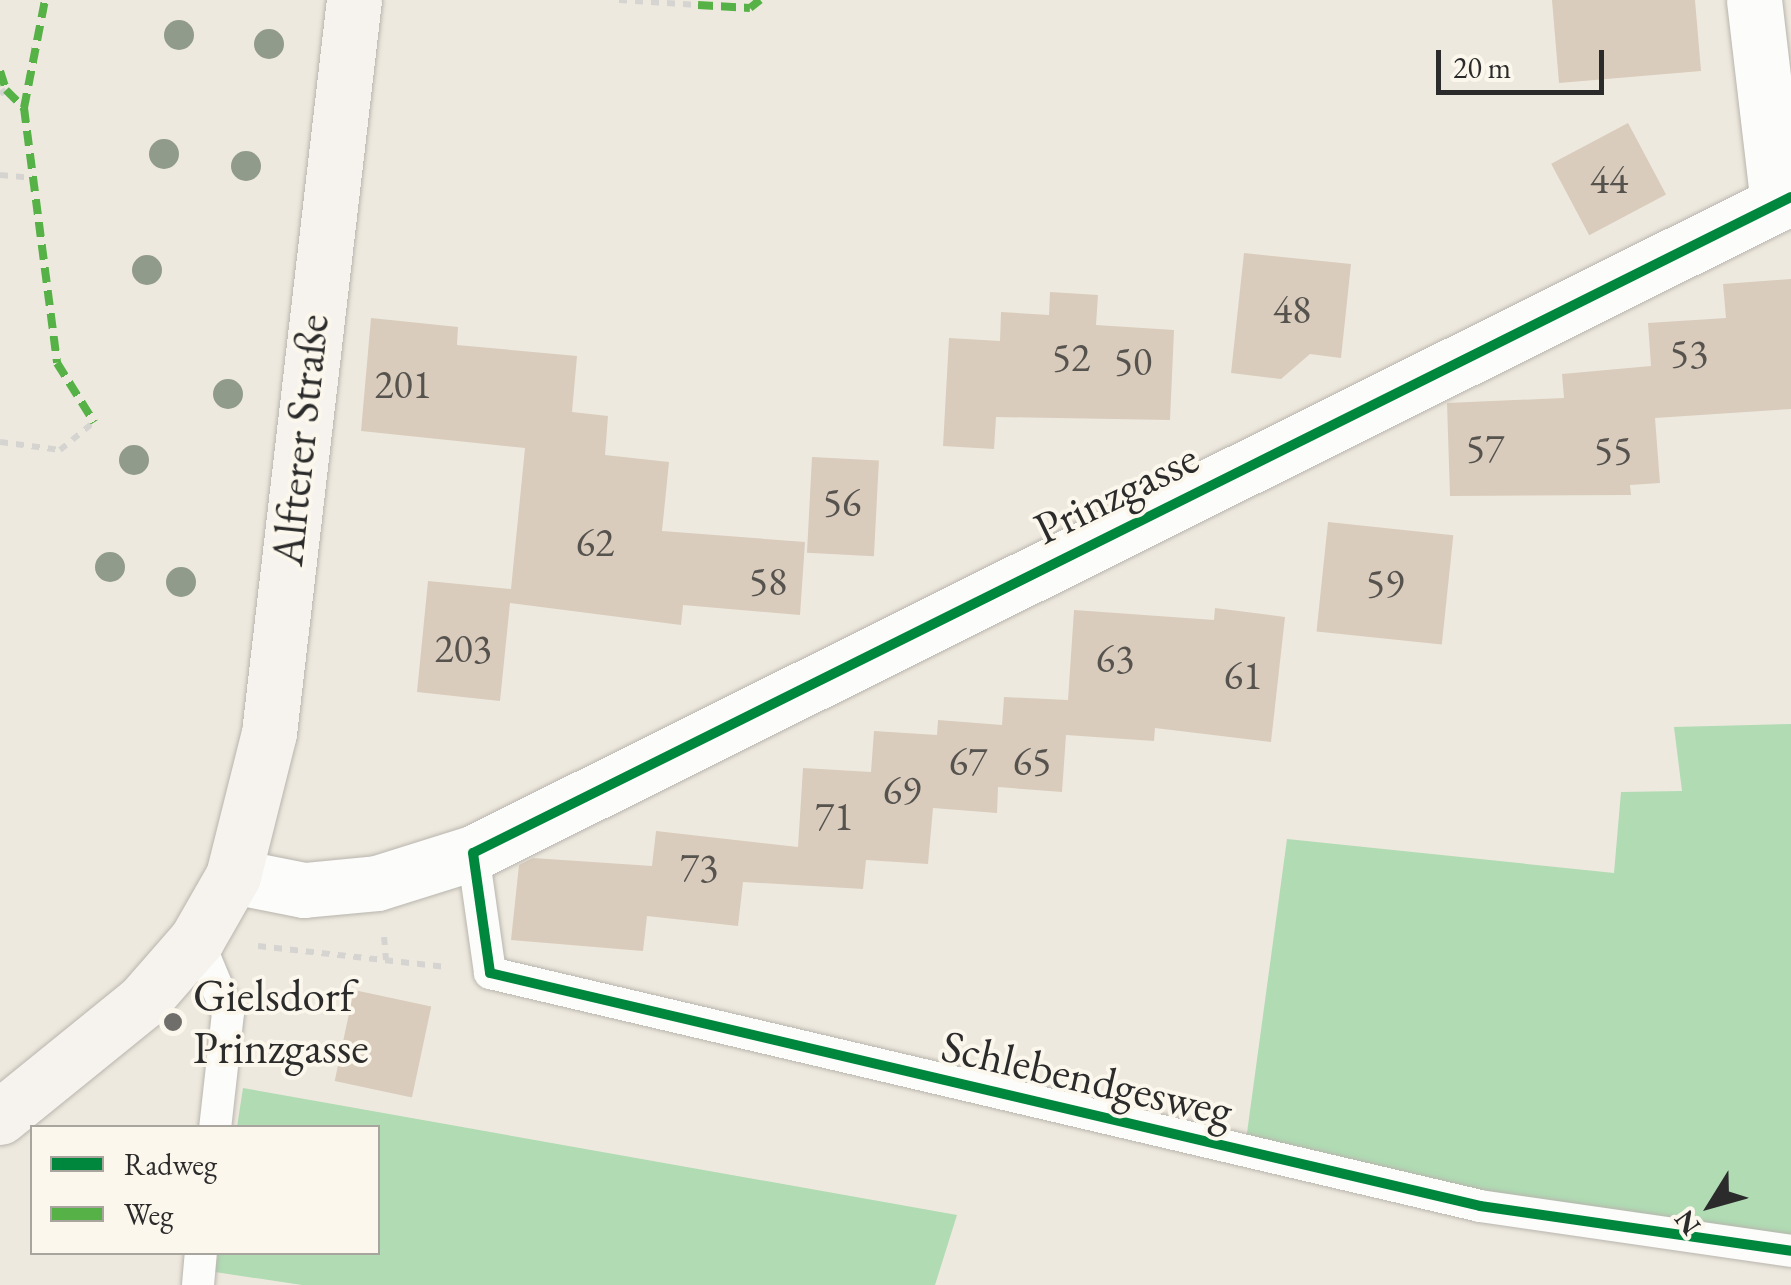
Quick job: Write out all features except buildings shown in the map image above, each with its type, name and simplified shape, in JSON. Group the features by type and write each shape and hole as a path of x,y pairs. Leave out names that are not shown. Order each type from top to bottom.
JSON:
{"street":[{"name":"Alfterer Straße","path":"0,1117 143,1001 197,938 233,876 268,733 354,0"},
{"path":"1754,0 1784,200"},
{"name":"Prinzgasse","path":"233,876 304,890 377,883 472,852 1784,200"}],"lane":[{"path":"472,852 490,973"},
{"path":"197,938 228,1013 215,1125"},
{"name":"Schlebendgesweg","path":"490,973 1480,1206 1791,1252"},
{"path":"198,1285 201,1255"}],"path":[{"path":"618,0 698,5"},
{"path":"0,175 33,178"},
{"path":"0,442 60,450 94,422"},
{"path":"197,938 490,973"}],"green space":[{"path":"1791,724 1791,1251 1244,1155 1287,839 1614,873 1621,792 1682,791 1674,727"},
{"path":"243,1088 957,1215 935,1285 302,1285 215,1272 218,1255 380,1255 380,1125 237,1125"}],"marked path":[{"path":"24,108 45,0"},
{"path":"698,5 750,8 760,0"},
{"path":"0,71 6,90 24,108 57,363 94,422"}],"cycle path":[{"path":"1791,197 473,853 490,973 1480,1206 1791,1251"}],"place":[{"name":"Gielsdorf Prinzgasse","path":"173,1022"}]}
